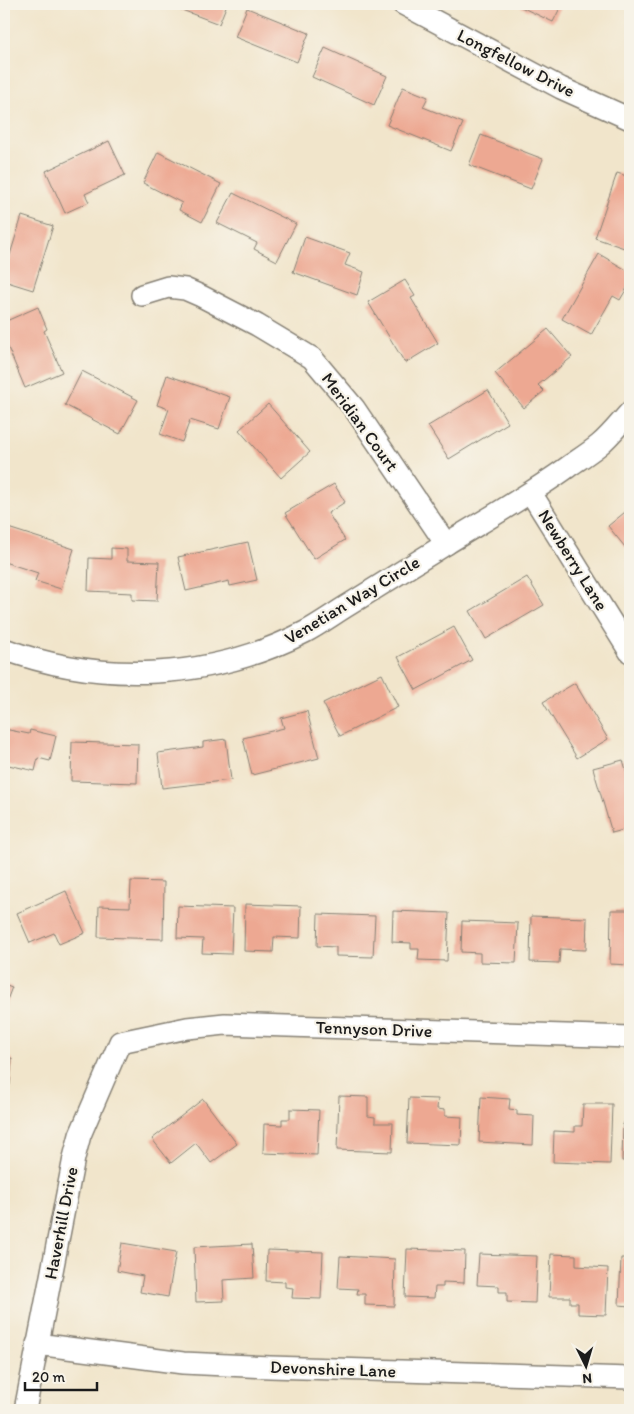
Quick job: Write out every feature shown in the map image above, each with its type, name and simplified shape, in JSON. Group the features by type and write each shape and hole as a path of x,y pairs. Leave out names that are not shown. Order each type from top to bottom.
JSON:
{"street":[{"name":"Longfellow Drive","path":"403,4 434,11 561,88 630,118"},
{"name":"Meridian Court","path":"142,295 168,287 185,289 257,325 312,358 354,408 446,544"},
{"name":"Venetian Way Circle","path":"4,649 27,658 64,667 105,672 147,673 194,668 235,659 274,646 306,632 446,544 531,494 600,445 630,412"},
{"name":"Newberry Lane","path":"531,494 630,652"},
{"name":"Tennyson Drive","path":"120,1042 187,1028 225,1024 630,1037"},
{"name":"Haverhill Drive","path":"25,1410 74,1158 80,1135 120,1042"},
{"name":"Devonshire Lane","path":"38,1344 183,1363 630,1378"}],"building":[{"path":"166,4 227,4 219,24"},
{"path":"522,4 562,4 553,22 521,7"},
{"path":"247,8 309,33 297,62 235,37"},
{"path":"325,48 387,76 374,105 312,77"},
{"path":"403,87 428,97 423,107 463,123 451,151 387,125"},
{"path":"481,135 543,159 531,189 469,165"},
{"path":"109,141 125,175 85,194 89,202 65,213 46,171"},
{"path":"158,152 221,184 202,222 179,210 182,203 143,183"},
{"path":"617,173 630,177 630,250 595,238"},
{"path":"233,193 296,224 277,261 254,249 257,243 217,223"},
{"path":"22,216 53,226 33,290 4,281 4,274"},
{"path":"305,237 350,253 345,265 364,272 357,295 293,272"},
{"path":"599,254 630,272 630,283 620,300 613,296 591,335 562,319"},
{"path":"405,280 415,296 411,298 438,343 405,363 368,302"},
{"path":"38,307 47,329 44,331 62,372 25,388 4,338 4,322"},
{"path":"548,329 572,357 538,385 544,391 524,408 495,373"},
{"path":"82,371 138,400 120,434 65,405"},
{"path":"167,375 230,397 219,429 190,420 182,442 160,434 169,409 157,405"},
{"path":"488,390 508,423 449,459 428,426"},
{"path":"268,404 310,452 281,478 239,430"},
{"path":"334,484 345,502 328,513 345,540 314,559 285,513"},
{"path":"630,508 630,543 625,547 608,526"},
{"path":"5,527 74,549 61,589 35,581 38,573 4,562"},
{"path":"248,542 257,580 230,586 229,581 186,591 178,557"},
{"path":"111,548 127,549 127,561 159,562 157,601 132,600 132,593 88,591 89,558 111,559"},
{"path":"527,577 544,605 486,639 470,611"},
{"path":"454,627 472,660 416,690 398,657"},
{"path":"382,674 398,707 340,736 323,703"},
{"path":"575,683 608,739 577,758 543,702"},
{"path":"307,711 319,758 252,775 243,738 284,728 281,718"},
{"path":"4,729 29,734 30,730 56,736 50,761 38,758 35,771 4,764"},
{"path":"226,739 231,780 162,788 158,753 203,747 203,742"},
{"path":"72,742 138,744 137,783 71,781"},
{"path":"623,760 630,783 630,828 612,833 593,768"},
{"path":"131,881 164,882 163,939 98,937 99,906 130,907"},
{"path":"66,891 85,933 59,944 54,933 30,943 17,913"},
{"path":"245,904 301,906 300,938 274,937 273,952 244,951"},
{"path":"178,906 233,908 231,954 202,953 203,939 177,938"},
{"path":"611,910 630,910 630,965 610,964"},
{"path":"393,911 449,913 447,961 418,960 419,949 411,949 411,943 392,942"},
{"path":"318,914 375,916 373,957 336,956 336,947 317,946"},
{"path":"531,916 587,918 586,950 560,949 559,963 530,962"},
{"path":"462,921 518,923 516,963 480,962 480,953 461,952"},
{"path":"4,984 12,987 4,1008"},
{"path":"4,1058 12,1058 10,1085 4,1085"},
{"path":"339,1096 368,1097 368,1116 375,1117 375,1123 393,1123 392,1152 337,1150"},
{"path":"481,1097 510,1099 509,1109 517,1110 517,1115 534,1116 533,1145 479,1142"},
{"path":"409,1098 438,1099 437,1109 445,1110 445,1116 462,1117 461,1145 407,1143"},
{"path":"203,1099 237,1144 211,1163 196,1143 171,1163 152,1139"},
{"path":"583,1104 612,1104 610,1164 553,1162 554,1131 575,1132 575,1126 582,1126"},
{"path":"290,1109 319,1110 317,1155 263,1153 264,1124 282,1125 282,1119 290,1119"},
{"path":"623,1123 630,1123 630,1161 622,1161"},
{"path":"122,1243 176,1252 168,1297 140,1292 143,1276 117,1271"},
{"path":"252,1244 254,1278 223,1280 224,1301 196,1302 194,1247"},
{"path":"407,1249 465,1251 464,1283 443,1282 443,1287 435,1287 434,1298 405,1297"},
{"path":"267,1250 323,1252 321,1299 292,1298 293,1288 285,1287 285,1282 266,1281"},
{"path":"479,1254 537,1256 535,1303 507,1302 507,1292 499,1292 499,1286 477,1285"},
{"path":"551,1254 576,1255 576,1266 608,1268 606,1315 578,1314 578,1303 570,1303 570,1297 549,1297"},
{"path":"340,1256 395,1259 394,1306 365,1305 365,1294 357,1294 358,1289 338,1288"},
{"path":"621,1258 630,1258 630,1306 619,1305"},
{"path":"119,1406 141,1409 141,1410 119,1410"}]}
